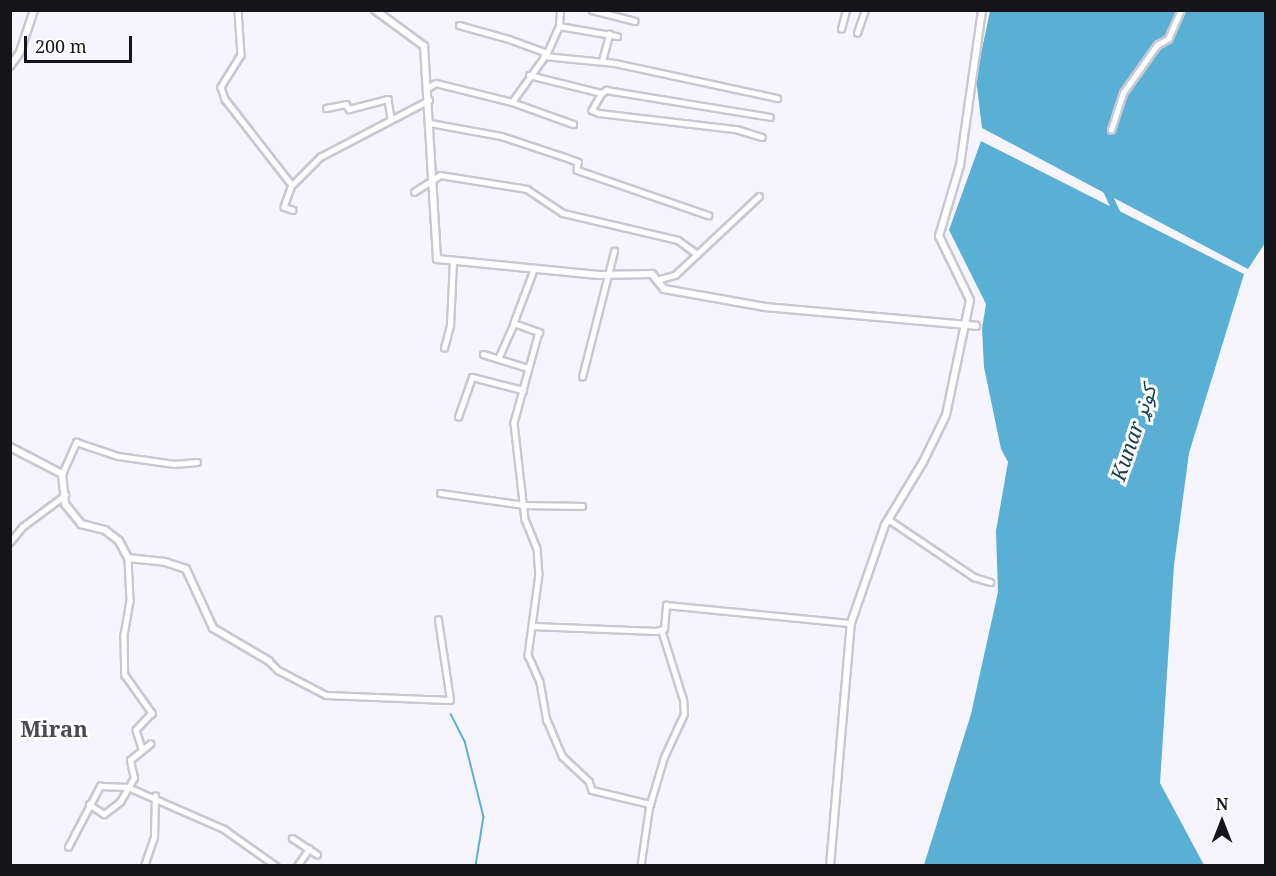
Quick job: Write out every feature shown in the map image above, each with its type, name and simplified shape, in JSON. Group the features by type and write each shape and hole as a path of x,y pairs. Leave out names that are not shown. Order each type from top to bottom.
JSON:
{"street":[{"path":"10,66 20,52 34,10"},
{"path":"238,10 241,55 221,87 225,99 292,185"},
{"path":"375,10 424,46 435,175 437,259 534,270 609,275 652,274 664,289 765,307 976,326"},
{"path":"512,102 546,54 560,26 560,10"},
{"path":"592,10 636,21"},
{"path":"841,29 846,10"},
{"path":"857,33 865,10"},
{"path":"830,866 851,623 888,519 923,462 946,415 970,300 939,236 960,165 982,10"},
{"path":"1112,130 1123,93 1157,45 1168,39 1181,10"},
{"path":"459,26 546,54 602,62 777,98"},
{"path":"560,26 617,36"},
{"path":"602,62 609,34"},
{"path":"530,75 602,93"},
{"path":"429,87 435,83 512,102 573,124"},
{"path":"762,137 736,129 598,113 592,110 606,90 770,117"},
{"path":"327,108 346,104 349,109 388,99 391,118"},
{"path":"293,210 284,207 292,185 320,157 430,99"},
{"path":"430,123 501,136 578,162 577,170 708,215"},
{"path":"414,192 435,175 527,189 563,213 678,240 697,254"},
{"path":"657,280 675,275 759,196"},
{"path":"582,377 614,251"},
{"path":"444,348 450,325 453,261"},
{"path":"498,359 534,270"},
{"path":"514,323 539,332 514,423 525,519 537,548 539,574 528,655 540,682 547,720 562,756 589,782 592,790 650,804"},
{"path":"483,354 528,368"},
{"path":"458,417 472,377 523,390"},
{"path":"142,748 136,730 152,713 125,675 123,636 130,601 128,558 118,541 105,530 81,524 65,504 62,474 76,442 118,456 174,464 197,462"},
{"path":"10,447 62,474"},
{"path":"440,493 524,505 582,506"},
{"path":"10,542 22,527 65,495"},
{"path":"888,519 974,577 990,582"},
{"path":"128,558 165,562 186,569 213,628 269,661 278,670 326,694 450,700 438,620"},
{"path":"532,626 595,632 664,630 666,605 851,623"},
{"path":"641,866 650,804 664,757 684,714 683,700 661,630"},
{"path":"89,804 104,814 120,802 134,778 130,760 142,748 150,744"},
{"path":"68,847 99,786 128,787 155,795 224,829 276,866"},
{"path":"144,866 154,837 155,795"},
{"path":"292,838 316,854"},
{"path":"297,866 309,849"}],"water":[{"path":"990,11 1265,11 1265,243 1248,269 982,128 976,78"},
{"path":"981,141 1244,274 1189,453 1174,565 1160,783 1204,865 924,865 971,714 998,592 996,531 1008,462 1001,449 984,367 982,329 986,304 949,230"}],"waterway":[{"name":"Kunar کونړ","path":"1105,188 1118,216"},
{"path":"451,714 465,741 484,817 476,866"}],"district":[{"name":"Miran","path":"54,729"}]}
